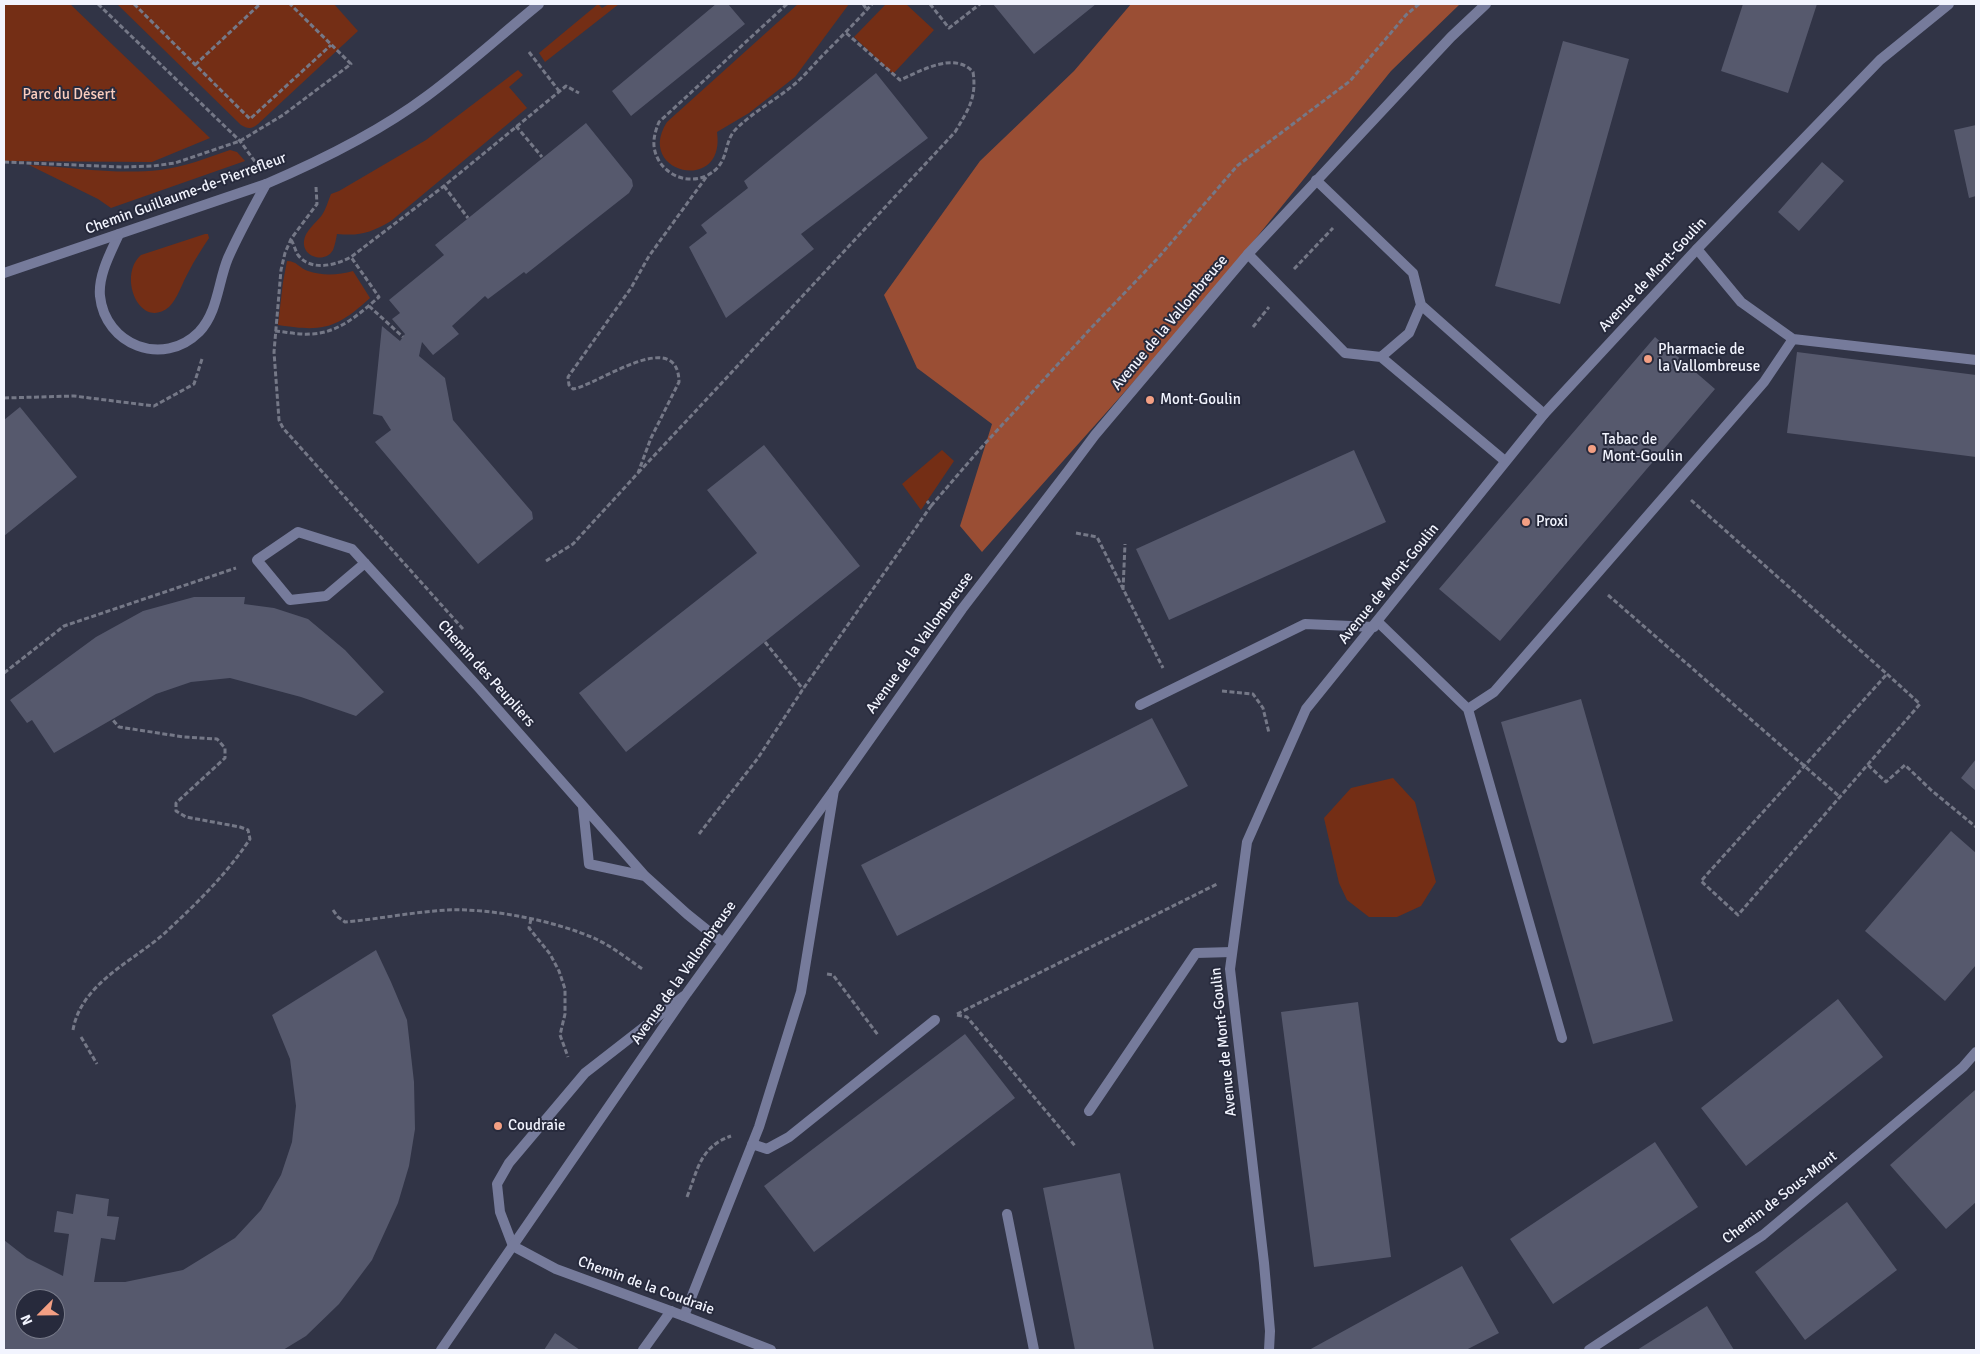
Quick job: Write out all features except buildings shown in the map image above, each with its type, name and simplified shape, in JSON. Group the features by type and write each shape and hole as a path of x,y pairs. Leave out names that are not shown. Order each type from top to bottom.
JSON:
{"street":[{"name":"Chemin Guillaume-de-Pierrefleur","path":"4,273 266,184 307,166 356,141 426,96 539,4"},
{"name":"Avenue de la Vallombreuse","path":"441,1350 723,943 962,609 1090,442 1248,254 1451,37 1486,4"},
{"name":"Avenue de Mont-Goulin","path":"1269,1350 1270,1331 1264,1263 1230,969 1247,842 1306,709 1544,414 1697,249 1880,60 1949,4"},
{"path":"1316,180 1413,273 1421,305 1544,414"},
{"path":"119,234 103,274 100,293 102,308 109,324 129,342 147,349 173,348 187,341 199,331 208,319 228,260 266,184"},
{"path":"1697,249 1741,302 1793,339 1976,360"},
{"path":"1248,254 1346,354 1381,357 1505,461"},
{"path":"1381,357 1409,333 1421,305"},
{"path":"1468,709 1494,692 1764,382 1793,339"},
{"name":"Chemin des Peupliers","path":"257,560 298,532 352,549 460,667 645,876 723,943"},
{"path":"257,560 290,600 326,596 365,563"},
{"path":"1140,706 1305,624 1376,624 1468,709 1562,1038"},
{"path":"684,1316 752,1144 802,992 834,790"},
{"name":"Chemin des Peupliers","path":"583,806 589,864 645,876"},
{"path":"1089,1111 1196,954 1232,952"},
{"path":"513,1246 500,1212 497,1184 509,1162 585,1073 687,994"},
{"path":"752,1144 767,1149 789,1137 935,1020"},
{"name":"Chemin de Sous-Mont","path":"1589,1350 1762,1235 1962,1067 1976,1052"},
{"path":"1007,1214 1034,1350"},
{"name":"Chemin de la Coudraie","path":"513,1246 556,1269 671,1311 769,1350"},
{"path":"642,1350 671,1311"}],"path":[{"path":"98,4 240,141 256,163"},
{"path":"134,4 250,119 331,45"},
{"path":"137,8 141,4"},
{"path":"195,65 260,4"},
{"path":"4,162 122,167 154,166 175,163 240,141 283,115 351,64 290,4"},
{"path":"707,176 688,179 679,177 663,166 654,149 654,139 659,122 787,4"},
{"path":"862,4 867,10"},
{"path":"638,473 651,438 679,382 676,366 662,357 654,358 617,369 582,388 573,389 569,385 568,377 631,288 649,256 707,176 716,170 723,161 734,130 797,82 872,4"},
{"path":"930,4 949,28 980,4"},
{"path":"699,834 758,758 803,689 932,506 980,449 1158,258 1237,166 1350,81 1406,15 1419,4"},
{"path":"546,561 573,544 955,132 972,103 975,84 973,72 961,63 951,62 928,68 900,80 845,32"},
{"path":"529,52 559,91"},
{"path":"291,239 299,255 311,264 326,266 338,264 351,257 444,186 566,86 579,93"},
{"path":"516,126 542,158"},
{"path":"444,186 468,218"},
{"path":"316,187 317,204 291,239 284,253 281,270 274,352 279,420 283,428 464,629"},
{"path":"1253,328 1267,310 1279,286 1348,211"},
{"path":"275,331 310,335 326,332 341,326 379,297 351,257"},
{"path":"369,306 403,337"},
{"path":"4,398 74,396 154,406 194,384 204,354 199,331"},
{"path":"1674,485 1887,674 1920,704 1738,915 1702,881 1887,674"},
{"path":"927,501 932,506"},
{"path":"1076,532 1097,536 1173,689"},
{"path":"1123,590 1125,544"},
{"path":"4,674 64,626 257,560"},
{"path":"1591,580 1840,797"},
{"path":"765,642 803,689"},
{"path":"1194,679 1202,690 1253,694 1263,708 1278,773"},
{"path":"73,1030 76,1016 88,997 101,984 164,934 216,885 250,839 248,830 240,826 186,817 176,812 176,803 225,758 225,748 217,739 184,737 119,727 112,719"},
{"path":"1868,765 1886,782 1904,765 1931,790 1976,826"},
{"path":"935,1020 956,1014 1226,880"},
{"path":"334,910 338,917 345,922 449,910 492,912 530,919 564,927 597,940 644,970"},
{"path":"530,919 529,928 550,954 559,971 565,989 565,1014 560,1035 570,1062"},
{"path":"805,970 833,975 892,1054"},
{"path":"956,1014 967,1017 1076,1146"},
{"path":"81,1037 97,1064"},
{"path":"686,1197 704,1154 713,1144 738,1134"}],"green space":[{"name":"Parc du Désert","path":"4,4 70,4 210,138 152,162 4,161"},
{"path":"117,4 334,4 358,31 258,124 248,128 241,125"},
{"path":"598,4 602,8 609,4 619,4 545,62 539,53"},
{"path":"798,4 849,4 795,77 749,113 717,132 716,152 708,164 696,170 683,170 671,164 662,154 660,140 667,122"},
{"path":"886,4 906,4 934,30 893,74 854,37"},
{"path":"518,70 523,75 509,87 527,108 391,221 365,233 337,234 333,250 329,254 320,258 310,255 304,247 305,237 322,215 331,194 426,140"},
{"path":"230,150 237,152 245,161 111,208 98,199 29,165 127,172 160,170 178,167"},
{"path":"208,234 209,238 172,304 158,313 149,312 141,307 135,298 131,275 134,264 141,255"},
{"path":"287,261 319,274 353,271 370,298 348,316 328,326 307,328 278,325"},
{"path":"942,450 954,461 921,510 902,484"},
{"path":"1393,778 1415,802 1436,882 1421,906 1397,917 1369,917 1347,900 1339,883 1324,818 1351,788"}],"shaded area":[{"path":"1131,4 1460,4 1391,71 1202,305 982,552 960,526 992,424 917,368 884,295 980,161 1074,71"}],"place":[{"name":"Pharmacie de la Vallombreuse","path":"1648,359"},
{"name":"Mont-Goulin","path":"1150,400"},
{"name":"Tabac de Mont-Goulin","path":"1592,449"},
{"name":"Proxi","path":"1526,522"},
{"name":"Coudraie","path":"498,1126"}]}
